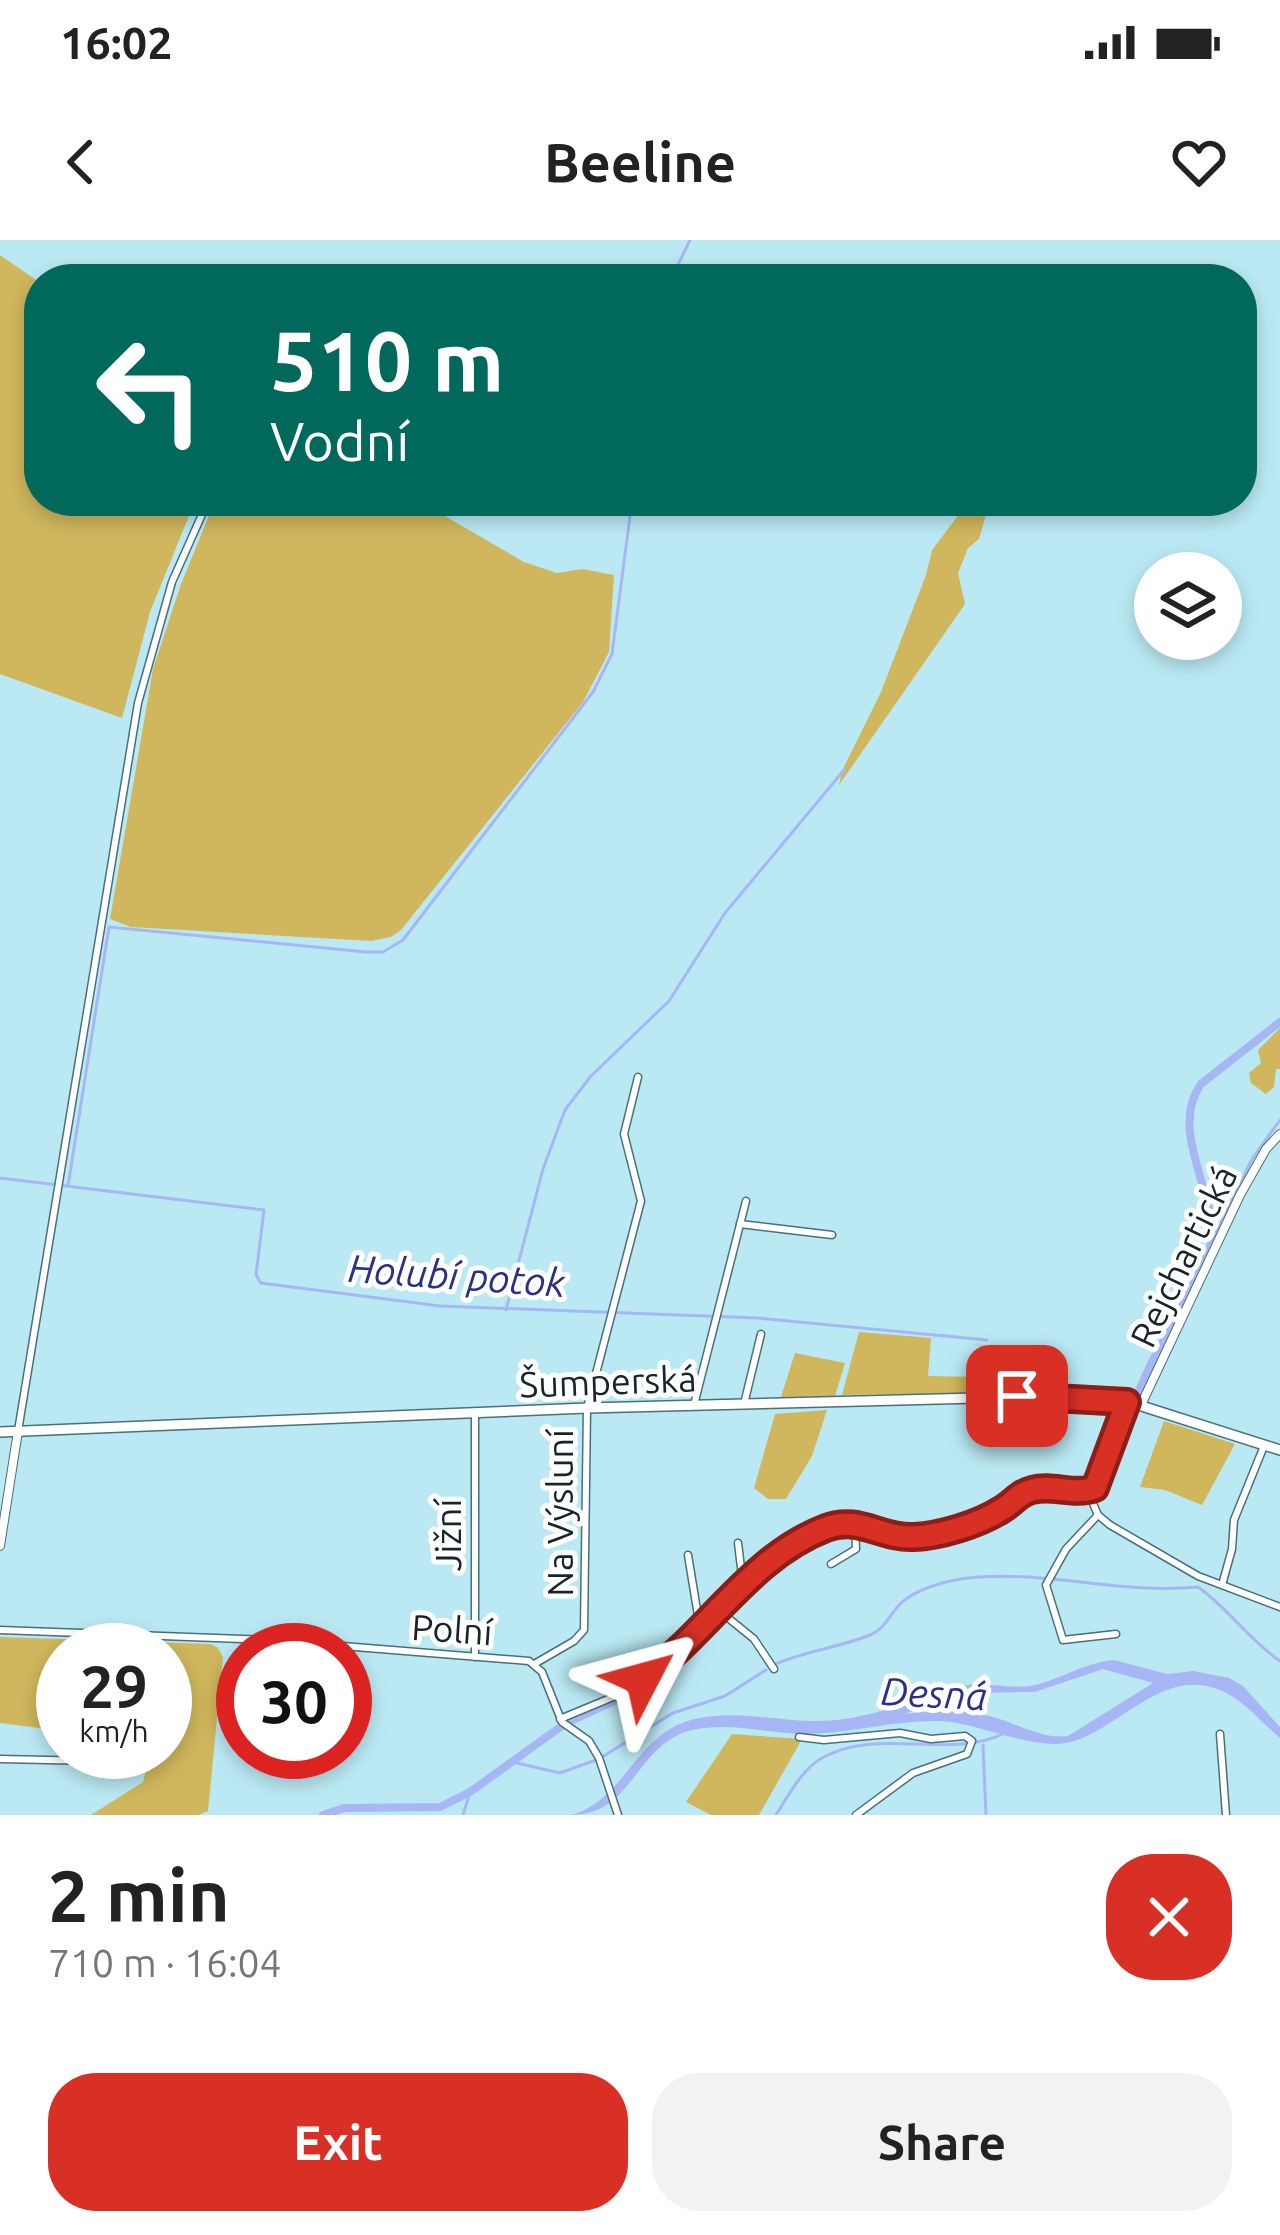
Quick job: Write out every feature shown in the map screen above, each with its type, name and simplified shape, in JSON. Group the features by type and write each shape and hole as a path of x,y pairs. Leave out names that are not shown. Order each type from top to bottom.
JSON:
{"main road":[{"name":"Šumperská","path":"0,1432 1017,1396 1134,1403 1280,1450"}],"street":[{"path":"0,1546 138,703 172,582 201,516"},
{"path":"587,1408 641,1201 624,1134 638,1077"},
{"name":"Rejchartická","path":"1134,1403 1240,1195 1280,1134"},
{"path":"694,1405 746,1201"},
{"path":"740,1224 832,1235"},
{"name":"Šumperská","path":"743,1404 760,1334"},
{"path":"1090,1495 1134,1403"},
{"name":"Na Výsluní","path":"536,1664 584,1630 587,1408"},
{"name":"Jižní","path":"475,1412 475,1657"},
{"path":"1222,1586 1234,1520 1264,1445"},
{"path":"563,1723 631,1687 682,1650 743,1585 809,1535 837,1524 916,1538 980,1520 1030,1490 1090,1495"},
{"path":"1090,1495 1098,1515 1180,1566 1280,1607"},
{"path":"1098,1515 1066,1549 1048,1580 1064,1640 1116,1634"},
{"path":"831,1564 856,1550 855,1527"},
{"path":"738,1544 743,1585"},
{"path":"688,1555 700,1629"},
{"path":"720,1612 754,1639 774,1669"},
{"name":"Polní","path":"0,1630 268,1640 536,1664 563,1723 589,1742 618,1811"},
{"path":"799,1737 824,1741 900,1733 931,1739 965,1736 973,1743 960,1758 913,1773 856,1815"},
{"path":"1220,1734 1226,1815"},
{"path":"0,1759 36,1760"}],"shaded area":[{"path":"0,255 24,272 24,516 189,516 150,612 122,718 0,674"},
{"path":"209,516 445,516 524,562 557,573 582,569 614,575 609,652 583,702 391,937 371,941 131,927 110,919 153,669"},
{"path":"958,516 986,516 979,539 968,548 958,573 965,604 839,785 881,692 932,550"},
{"path":"1280,1028 1280,1069 1266,1094 1251,1083 1249,1073 1261,1063 1258,1050"},
{"path":"859,1332 931,1338 928,1376 979,1377 988,1347 969,1344 997,1347 977,1393 842,1395"},
{"path":"795,1353 845,1363 835,1396 781,1397"},
{"path":"827,1410 812,1456 786,1499 768,1499 754,1488 775,1414"},
{"path":"1164,1421 1235,1444 1202,1505 1165,1490 1140,1487"},
{"path":"0,1637 36,1638 36,1728 0,1723"},
{"path":"192,1643 211,1644 216,1647 216,1729 208,1811 198,1815 91,1815 143,1782 192,1779"},
{"path":"732,1734 802,1739 759,1815 711,1815 686,1802"}],"water":[{"path":"1104,1661 1167,1674 1193,1671 1229,1678 1243,1686 1280,1727 1280,1738 1233,1697 1198,1685 1161,1693 1091,1734 1056,1744 940,1721 820,1733 707,1728 674,1737 659,1748 609,1803 571,1815 603,1798 666,1732 699,1718 838,1720 962,1686 1035,1685","holes":["1103,1669 1153,1683 1068,1736 1039,1733 970,1713 904,1714 971,1693 1035,1692"]}],"waterway":[{"path":"678,264 690,240"},
{"path":"68,1186 109,927 366,952 383,952 403,940 593,692 612,654 630,516"},
{"path":"506,1310 543,1169 565,1110 591,1076 669,1001 725,913 844,770"},
{"path":"323,1815 344,1808 440,1807 470,1792 566,1723 659,1674 773,1567 824,1534 849,1528 902,1542 918,1541 989,1523 1030,1494 1085,1497 1097,1493 1144,1380 1210,1248 1211,1219 1191,1140 1192,1102 1201,1084 1280,1022"},
{"path":"1212,1242 1252,1159 1280,1120"},
{"name":"Holubí potok","path":"0,1178 264,1210 256,1275 261,1283 440,1306 758,1318 987,1340"},
{"path":"773,1665 870,1635 901,1603 929,1587 990,1577 1139,1588 1198,1587 1280,1661"},
{"path":"602,1757 673,1713 725,1696 766,1670"},
{"path":"776,1815 808,1769 844,1749 890,1743 960,1744 1005,1733"},
{"path":"983,1745 986,1815"},
{"path":"508,1761 560,1773 596,1760"},
{"path":"463,1815 470,1792"}],"route":[{"path":"643,1679 682,1650 743,1585 822,1529 855,1522 916,1538 980,1520 1030,1490 1083,1492 1095,1488 1127,1402 1017,1396"}],"water label":[{"name":"Desná","path":"934,1693"}]}
